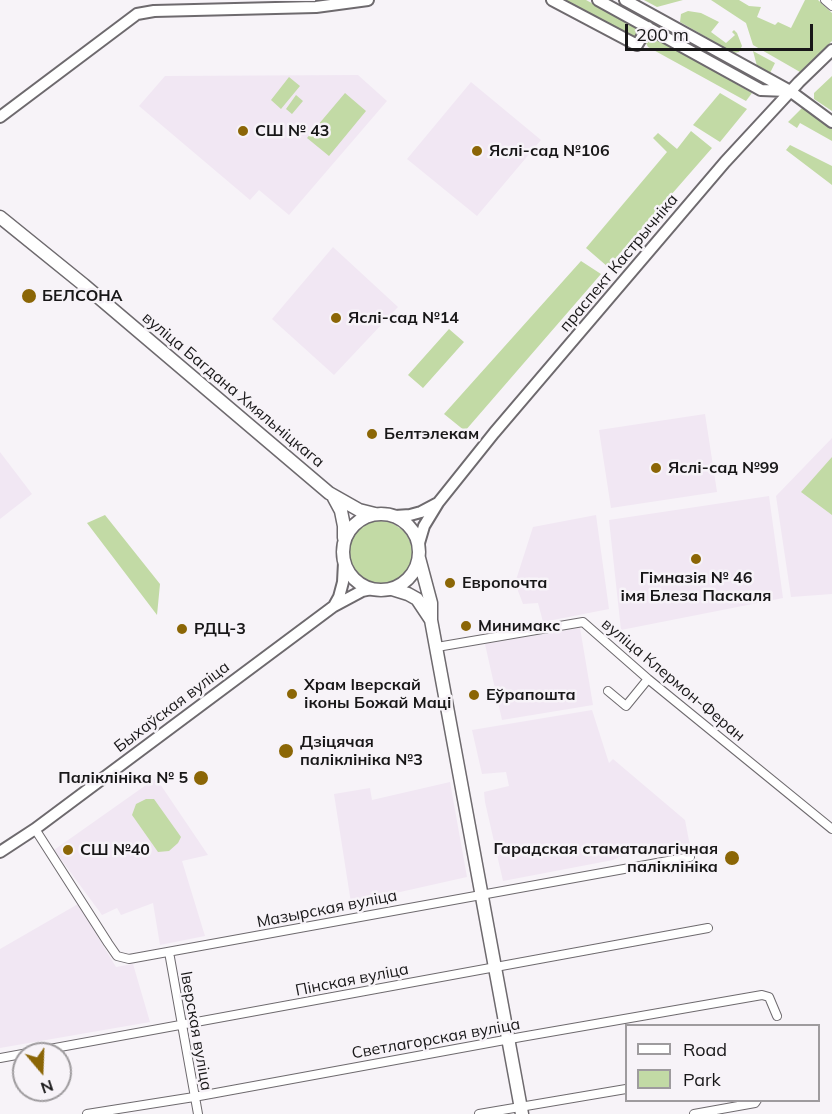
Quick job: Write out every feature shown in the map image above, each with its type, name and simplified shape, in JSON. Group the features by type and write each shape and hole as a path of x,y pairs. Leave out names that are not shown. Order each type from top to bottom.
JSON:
{"main road":[{"path":"0,117 137,14 154,11 316,7 368,0"},
{"path":"552,0 637,45 648,27"},
{"path":"598,0 618,5 648,27 761,90 768,100 771,111"},
{"path":"625,0 790,91 832,122"},
{"name":"праспект Кастрычніка","path":"418,543 424,526 438,503 627,275 771,111 832,50"},
{"path":"761,90 790,91"},
{"name":"вуліца Багдана Хмяльніцкага","path":"0,217 334,496 359,510 375,514"},
{"path":"334,496 341,511 344,526 342,551 350,574 360,584 372,590 392,589 417,599 431,620"},
{"name":"праспект Кастрычніка","path":"395,516 421,512 438,503"},
{"path":"344,540 356,523 375,514 395,516 406,522 414,531 418,543 419,558 431,603 431,620 521,1110"},
{"path":"392,589 410,577 419,558"},
{"path":"334,606 341,590 344,562"},
{"name":"Быхаўская вуліца","path":"0,852 35,829 334,606 362,591 372,590"}],"street":[{"path":"825,0 832,6"},
{"name":"вуліца Клермон-Феран","path":"436,646 583,622 648,679 832,829"},
{"path":"608,691 626,706 648,679"},
{"name":"Мазырская вуліца","path":"35,829 117,956 129,959 690,857"},
{"name":"Пінская вуліца","path":"0,1058 708,928"},
{"name":"Іверская вуліца","path":"169,952 198,1114"},
{"name":"Светлагорская вуліца","path":"87,1114 194,1097 762,995 769,998 777,1016"},
{"path":"479,1114 521,1110 625,1089"},
{"path":"694,1114 756,1102"}],"shaded area":[{"path":"358,75 387,101 289,215 259,190 250,200 139,106 165,76"},
{"path":"471,82 541,140 477,216 407,159"},
{"path":"333,247 398,307 334,375 272,319"},
{"path":"705,414 717,492 611,508 599,430"},
{"path":"832,438 832,594 791,597 776,496"},
{"path":"0,452 32,494 0,519"},
{"name":"Гімназія № 46 імя Блеза Паскаля","path":"769,496 783,598 621,630 609,520"},
{"path":"596,515 609,609 543,622 538,603 523,604 515,583 533,527"},
{"path":"580,628 593,705 502,720 485,644"},
{"path":"592,710 609,763 613,759 685,820 690,846 619,857 503,881 484,792 509,786 506,772 482,774 472,730"},
{"path":"156,778 208,855 182,861 205,936 160,945 153,903 121,915 117,908 102,915 54,850"},
{"path":"450,782 467,877 351,903 334,794 370,788 372,800"},
{"path":"78,904 116,967 133,964 150,1022 35,1042 12,1042 12,1046 0,1048 0,949"}],"green space":[{"path":"559,0 586,0 638,28 640,32 633,38"},
{"path":"644,0 683,0 657,7"},
{"path":"711,0 739,0 749,6 761,7 757,17 775,25 778,22 791,28 805,0 818,0 832,13 832,41 800,72 753,45 746,23"},
{"path":"688,11 701,13 719,22 711,32 726,43 735,35 732,32 734,30 742,46 739,52 734,53 680,22 681,14"},
{"path":"652,36 752,93 746,101 648,47 645,41 647,37"},
{"path":"753,51 775,63 770,73 757,66"},
{"path":"832,76 832,111 814,99 814,93"},
{"path":"289,77 300,86 281,109 271,100"},
{"path":"345,93 366,111 329,156 307,138"},
{"path":"720,93 747,109 720,142 693,125"},
{"path":"296,95 303,101 292,114 286,109"},
{"path":"803,107 832,129 832,141 800,123 797,128 788,122"},
{"path":"691,131 712,148 608,267 586,248 667,152 653,138 658,133 677,149"},
{"path":"790,145 832,166 832,185 786,150"},
{"path":"581,261 601,274 465,431 444,414"},
{"path":"449,329 464,342 423,388 408,375"},
{"path":"832,457 832,515 801,492"},
{"path":"105,515 160,584 157,615 87,523"},
{"path":"374,521 386,521 403,530 410,541 412,553 410,565 403,576 386,585 374,585 362,580 353,571 348,559 348,547 353,535 362,526"},
{"path":"146,799 154,799 181,837 169,851 158,852 132,815 136,804"}],"place":[{"name":"СШ № 43","path":"243,131"},
{"name":"Яслі-сад №106","path":"477,151"},
{"name":"БЕЛСОНА","path":"29,296"},
{"name":"Яслі-сад №14","path":"336,318"},
{"name":"Белтэлекам","path":"372,434"},
{"name":"Яслі-сад №99","path":"656,468"},
{"name":"Гімназія № 46 імя Блеза Паскаля","path":"696,559"},
{"name":"Европочта","path":"450,583"},
{"name":"Минимакс","path":"466,626"},
{"name":"РДЦ-3","path":"182,629"},
{"name":"Храм Іверскай іконы Божай Маці","path":"292,694"},
{"name":"Еўрапошта","path":"474,695"},
{"name":"Дзіцячая паліклініка №3","path":"286,751"},
{"name":"Паліклініка № 5","path":"201,778"},
{"name":"СШ №40","path":"68,850"},
{"name":"Гарадская стаматалагічная паліклініка","path":"732,858"}]}
